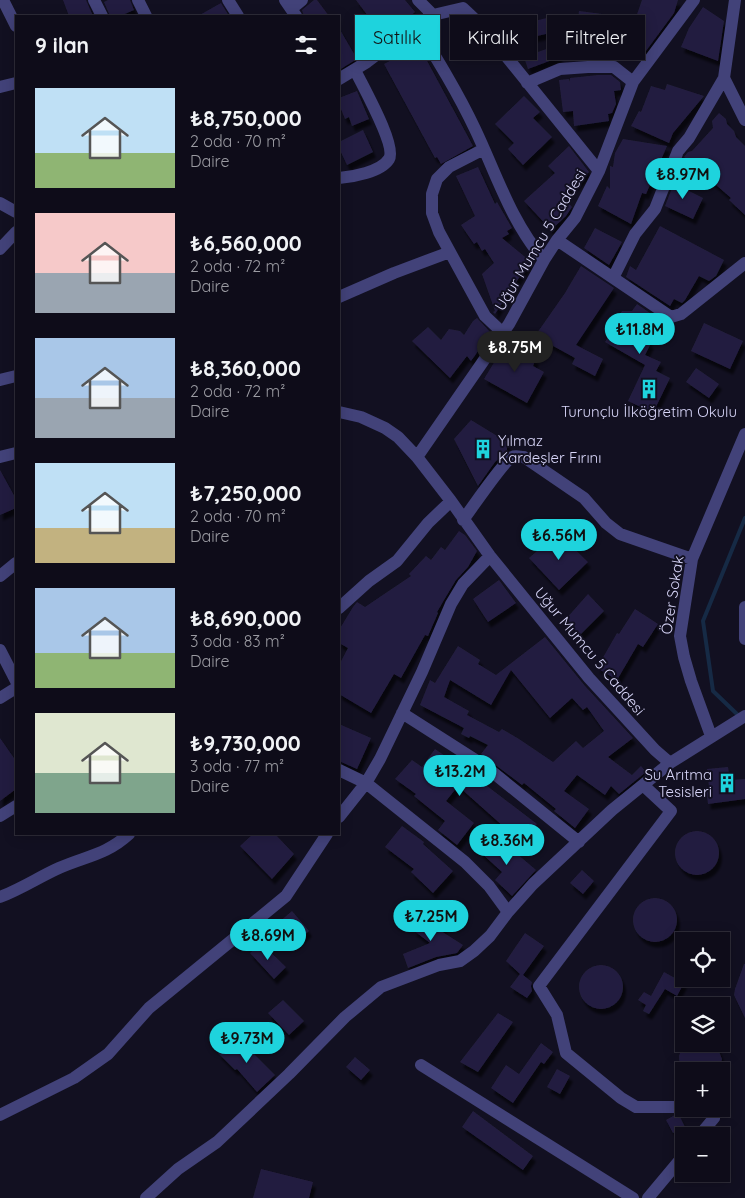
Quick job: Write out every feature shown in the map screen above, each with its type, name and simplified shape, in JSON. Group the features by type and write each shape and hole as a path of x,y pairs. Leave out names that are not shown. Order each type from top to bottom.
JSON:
{"street":[{"path":"3,0 15,24"},
{"path":"94,0 102,15"},
{"path":"138,0 146,15"},
{"path":"228,0 237,15"},
{"path":"291,8 302,0"},
{"path":"418,0 432,15"},
{"name":"Uğur Mumcu 5 Caddesi","path":"670,763 655,750 589,678 490,556 417,457 503,333 544,260 575,218 599,171 633,82 694,0"},
{"path":"613,278 635,234 655,209 678,151 689,138 724,78 735,0"},
{"path":"436,15 466,4 480,24 599,171"},
{"path":"340,78 369,60"},
{"path":"436,60 465,110 508,204 524,233 544,260"},
{"path":"527,83 560,69 588,66 614,67 633,82"},
{"path":"340,178 366,173 382,165 389,159 391,152 388,137 355,70"},
{"path":"724,78 745,120"},
{"path":"0,88 15,83"},
{"path":"484,149 445,170 434,183 432,203 434,220 450,252 485,316 503,333"},
{"path":"0,203 15,211"},
{"path":"0,249 15,233"},
{"path":"557,240 671,317 682,314 745,263"},
{"path":"340,297 394,273 450,252"},
{"path":"0,380 15,376"},
{"path":"340,412 361,417 385,428 398,437 417,457"},
{"name":"Özer Sokak","path":"714,734 691,681 680,636 692,559 745,434"},
{"path":"0,457 15,453"},
{"path":"463,520 512,457 524,457 584,498 606,523 620,534 692,559"},
{"path":"340,607 369,581 397,561 428,523 451,501"},
{"path":"340,816 366,783 380,760 422,672 451,604 463,584 490,556"},
{"path":"0,576 15,564"},
{"path":"745,607 745,639"},
{"path":"0,650 15,679"},
{"path":"0,698 15,689"},
{"path":"402,713 484,766 579,842"},
{"path":"146,1198 178,1169 217,1142 289,1074 345,1017 381,987 439,965 460,961 482,944 533,884 612,810 670,763 745,716"},
{"path":"340,770 366,783 465,862 489,886 508,912"},
{"path":"643,785 670,810 539,986 557,1015 566,1053 621,1098 636,1107 675,1107"},
{"path":"0,816 15,807"},
{"path":"0,897 60,867 102,853 127,835"},
{"path":"0,1115 74,1078 97,1064 149,1008 286,896 326,835"},
{"path":"421,1065 633,1198"},
{"path":"706,1127 714,1117"},
{"path":"648,1198 675,1166"}],"building":[{"path":"63,0 86,0 93,15 69,15"},
{"path":"108,0 130,0 134,10 122,15 110,15 104,2"},
{"path":"314,0 317,0 328,15 304,15 302,10"},
{"path":"356,0 405,0 415,12 411,15 367,15"},
{"path":"642,0 678,0 674,13 645,52 645,15 637,15"},
{"path":"221,3 228,15 200,15"},
{"path":"703,7 724,21 718,61 681,47 689,28"},
{"path":"579,11 610,15 578,15"},
{"path":"547,18 547,34 537,36 537,20"},
{"path":"340,30 355,56 355,60 340,69"},
{"path":"547,49 547,60 552,60 528,69 525,60 537,60 537,52"},
{"path":"392,60 427,60 473,146 441,164 437,157 435,158 384,64"},
{"path":"611,75 620,82 621,90 614,91 616,104 612,113 608,114 609,121 574,126 573,111 563,112 559,80 569,79 570,82 570,78"},
{"path":"667,84 704,96 673,133 669,143 631,126 639,111 641,112 651,86 665,90"},
{"path":"357,91 369,119 352,126 349,117 345,119 340,106 340,98"},
{"path":"524,96 540,112 533,118 552,137 523,165 508,149 514,143 495,124"},
{"path":"719,113 726,119 727,124 734,131 736,137 745,146 745,215 729,200 731,198 684,157 713,128 712,121"},
{"path":"363,130 373,152 347,165 340,150 340,142"},
{"path":"623,139 667,146 646,194 642,193 631,224 598,206 607,186 610,189 610,166 613,167 615,153"},
{"path":"569,146 589,172 563,197 572,207 566,216 551,230 524,201 555,173 548,166"},
{"path":"478,167 495,204 497,202 512,228 507,231 509,234 502,238 530,261 495,314 482,274 494,263 485,249 482,251 477,242 474,244 461,225 475,216 456,176"},
{"path":"678,173 682,175 677,185 703,198 693,219 665,206"},
{"path":"660,226 724,260 716,276 709,281 699,276 685,300 682,303 674,299 670,306 626,277 630,266 636,270"},
{"path":"595,228 622,242 609,265 584,248"},
{"path":"581,266 614,288 576,345 603,359 595,376 572,364 575,358 535,336"},
{"path":"637,304 660,320 648,342 651,343 645,355 661,362 656,371 670,378 653,413 628,401 645,365 605,342 620,319 617,318 622,311 632,311"},
{"path":"477,318 491,333 471,361 467,356 450,378 412,341 428,327 441,340 449,329 460,331 464,335"},
{"path":"704,323 743,341 730,369 691,351"},
{"path":"506,343 536,359 533,366 544,372 527,403 484,379"},
{"path":"696,368 719,384 709,398 686,382"},
{"name":"Yılmaz Kardeşler Fırını","path":"471,420 507,442 507,451 495,462 478,486 454,439"},
{"path":"0,470 15,497 15,508 0,515"},
{"path":"459,531 465,535 477,551 444,600 437,612 428,636 425,635 401,678 394,674 371,713 340,695 340,663 348,648 340,644 340,628 357,602 365,607 411,576 409,574 426,556 431,560 441,547 445,550"},
{"path":"558,533 588,562 559,590 529,558"},
{"path":"499,580 516,603 488,622 473,599"},
{"path":"588,594 604,611 580,635 565,620"},
{"path":"635,609 658,624 643,647 638,644 617,680 597,668 617,633 619,634"},
{"path":"545,637 585,686 633,738 608,757 632,775 641,766 646,772 619,794 611,786 605,795 577,775 564,791 589,809 575,828 554,811 556,809 524,783 522,785 481,754 488,745 470,736 469,738 461,734 464,728 420,705 430,680 435,683 458,646 480,660 478,664 496,675","holes":["511,670 550,718 572,698 583,710 587,707 604,731 583,748 576,741 553,762 502,729 499,732 467,715 469,711 444,697 450,680 491,705"]},
{"path":"340,724 371,738 357,769 340,761"},
{"path":"0,738 15,760 15,790 0,801"},
{"path":"435,749 537,824 522,843 458,786 446,801 474,823 457,845 438,830 445,821 414,796 416,794 395,779 412,760 422,767"},
{"name":"Su Arıtma Tesisleri","path":"728,767 730,780 745,779 745,799 708,804 706,787 709,787 707,769"},
{"path":"402,826 424,842 423,844 453,871 433,893 411,872 414,869 385,847"},
{"path":"697,831 709,835 715,841 719,853 715,865 709,871 697,875 685,871 679,865 675,853 679,841 685,835"},
{"path":"252,835 276,835 294,854 272,879 240,846"},
{"path":"492,836 536,870 512,896 495,880 502,872 479,851"},
{"path":"582,870 594,881 583,894 570,883"},
{"path":"655,898 667,902 673,908 677,920 673,932 667,938 655,942 643,938 637,932 633,920 637,908 643,902"},
{"path":"292,911 309,931 295,943 278,923"},
{"path":"423,911 445,927 441,931 463,945 457,953 436,957 408,968 403,954 430,943 413,930 420,922 416,919"},
{"path":"525,933 544,946 523,975 532,982 532,991 527,998 510,987 520,974 506,961"},
{"path":"261,943 286,967 274,979 250,953"},
{"path":"745,964 745,1018 734,995"},
{"path":"601,965 613,969 619,975 623,987 619,999 613,1005 601,1009 589,1005 583,999 579,987 583,975 589,969"},
{"path":"664,972 675,978 675,987 682,987 677,996 665,989 649,1014 643,1011 646,1005 638,1000 644,992 651,996"},
{"path":"283,1000 304,1021 289,1035 268,1013"},
{"path":"498,1013 513,1022 478,1072 460,1062"},
{"path":"236,1036 275,1075 257,1092 237,1069 235,1070 218,1053"},
{"path":"541,1043 553,1052 544,1064 541,1062 513,1103 491,1088 506,1065 519,1074"},
{"path":"680,1052 719,1052 722,1059 721,1062 679,1062"},
{"path":"355,1057 370,1070 361,1080 346,1067"},
{"path":"557,1069 570,1076 560,1094 547,1087"},
{"path":"473,1111 533,1156 523,1170 462,1127"},
{"path":"675,1115 675,1117 680,1117 685,1127 675,1127 675,1132 673,1133 666,1120"},
{"path":"261,1169 313,1182 309,1198 253,1198"}],"waterway":[{"path":"739,716 713,691 703,621 745,518"}],"place":[{"name":"Turunçlu İlköğretim Okulu","path":"649,389"},
{"name":"Yılmaz Kardeşler Fırını","path":"483,449"},
{"name":"Su Arıtma Tesisleri","path":"727,783"}]}
